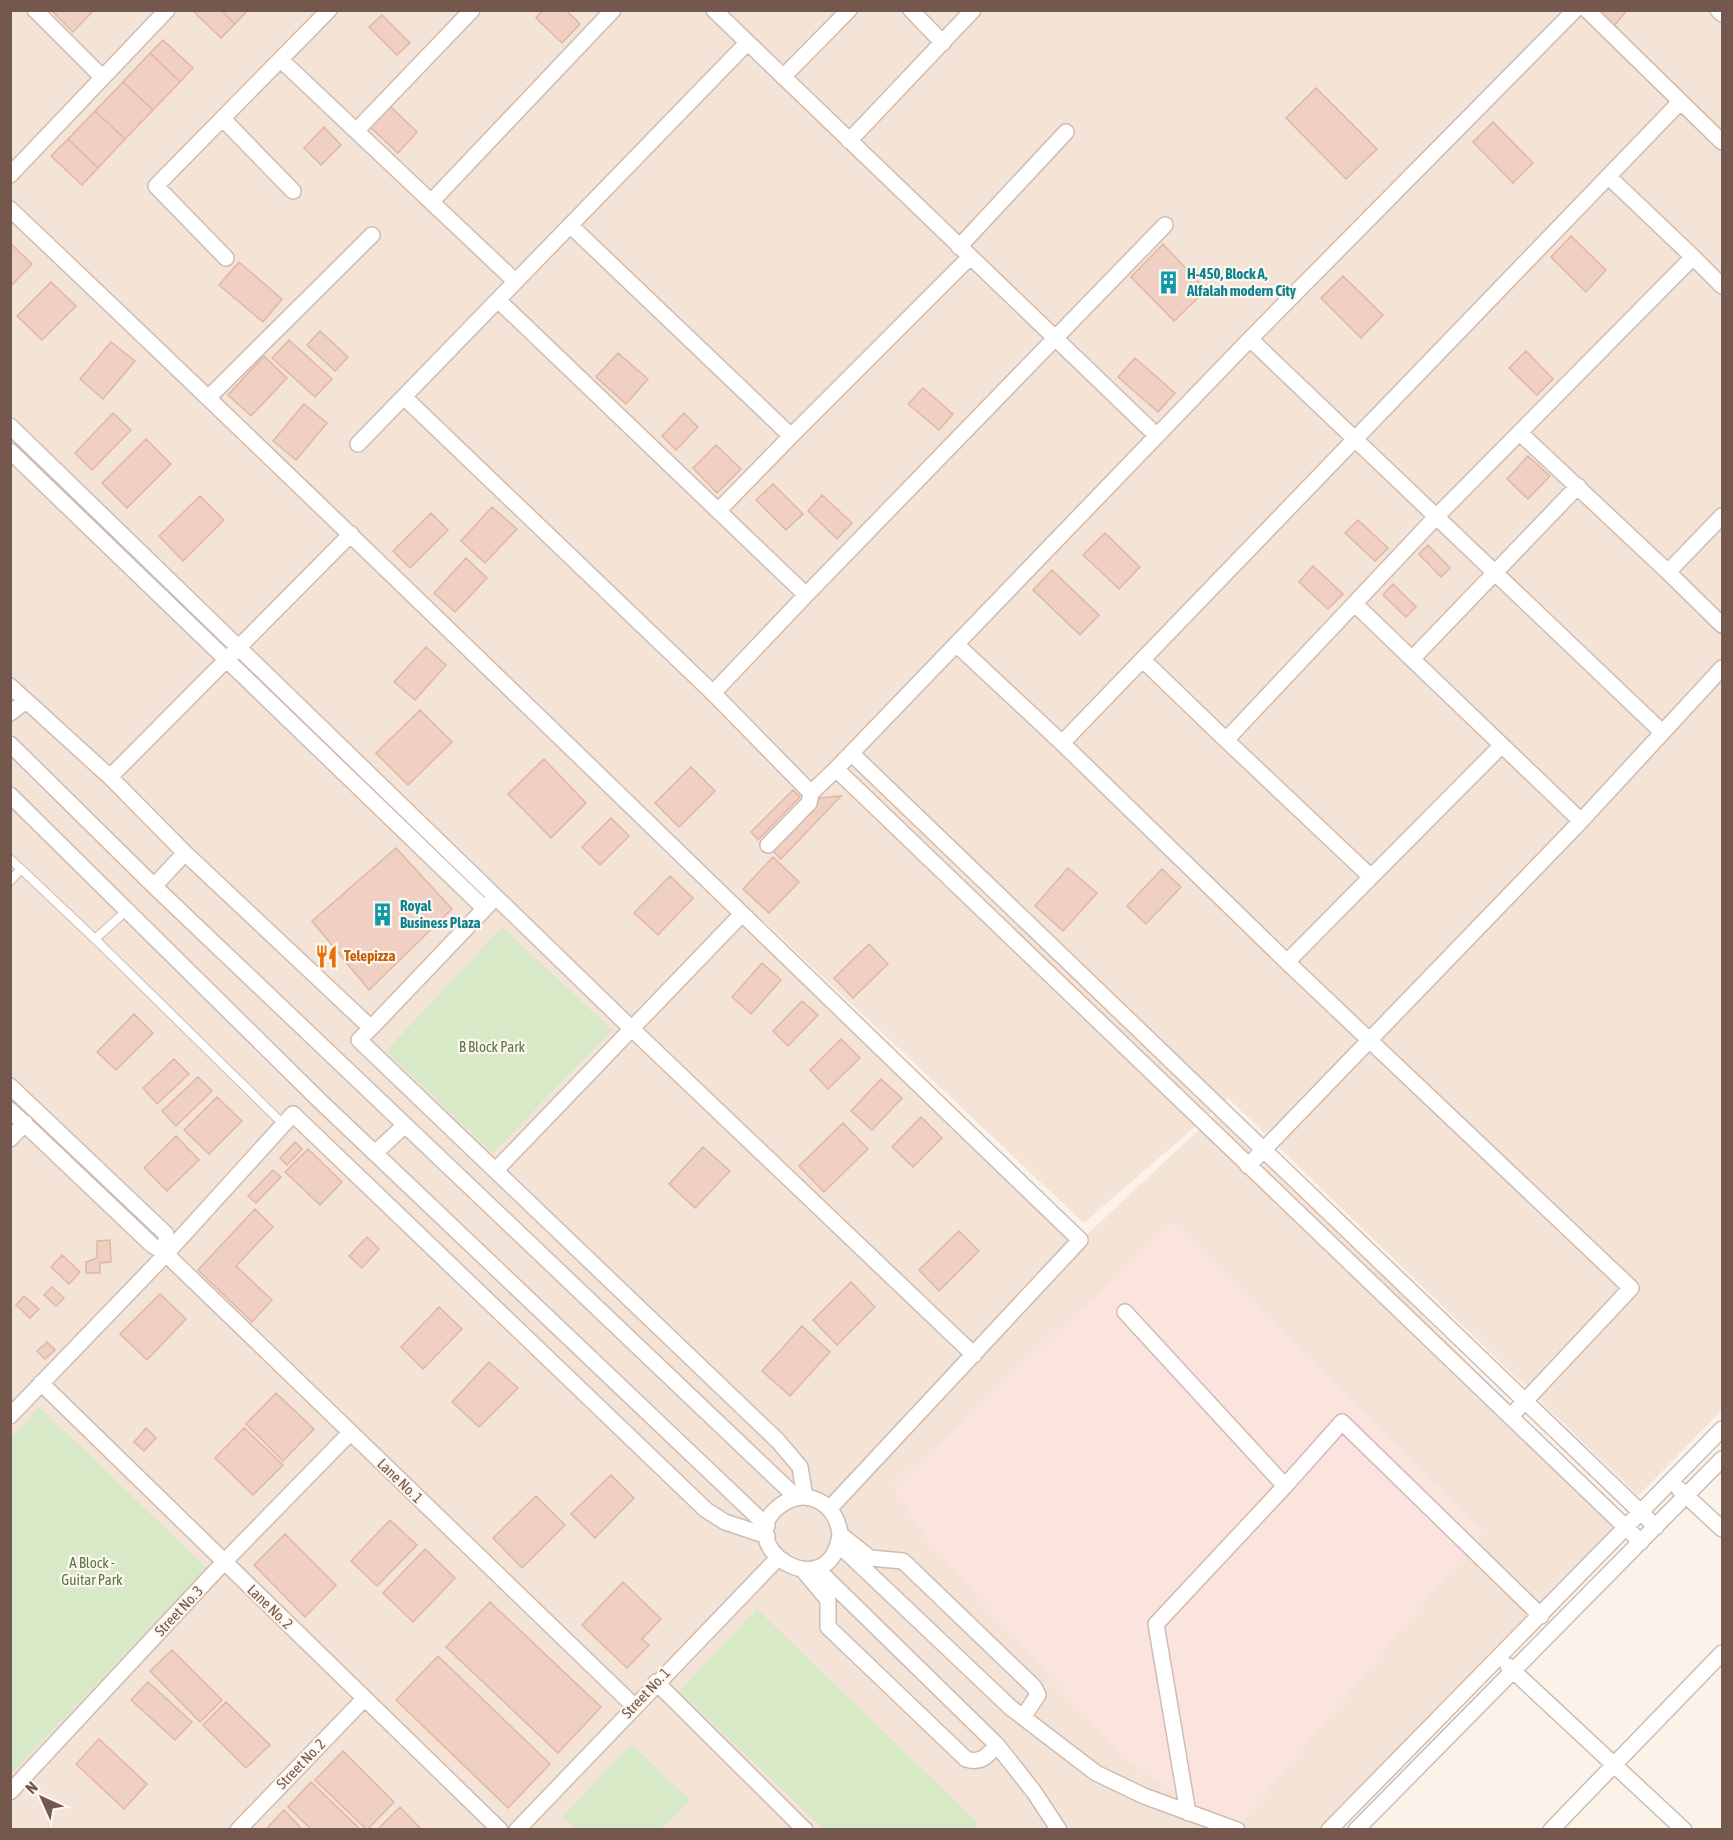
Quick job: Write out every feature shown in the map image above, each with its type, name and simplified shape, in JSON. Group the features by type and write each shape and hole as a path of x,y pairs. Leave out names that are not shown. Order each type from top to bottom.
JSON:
{"street":[{"path":"35,10 102,77"},
{"path":"10,176 168,10"},
{"path":"226,258 156,186 329,10"},
{"path":"357,130 472,10"},
{"path":"432,201 613,10"},
{"path":"714,10 1056,337 1156,436"},
{"path":"783,77 849,10"},
{"path":"911,10 943,43"},
{"path":"849,141 973,10"},
{"path":"768,845 809,803 811,793 1156,436 1575,10"},
{"path":"1587,10 1722,142"},
{"path":"1718,10 1722,14"},
{"path":"358,444 747,43"},
{"path":"281,60 515,281"},
{"path":"1062,743 1354,439 1610,178 1680,102"},
{"path":"223,119 292,191"},
{"path":"718,511 965,252 1066,132"},
{"path":"1610,178 1722,286"},
{"path":"10,209 351,534 741,915 1080,1240 830,1508"},
{"path":"713,693 1165,225"},
{"path":"571,226 791,436"},
{"path":"208,397 372,235"},
{"path":"1226,740 1436,517 1693,257"},
{"path":"498,300 806,595"},
{"path":"1250,339 1662,732"},
{"path":"404,397 713,693 811,793"},
{"path":"10,426 239,647 490,903"},
{"path":"1520,433 1722,625"},
{"path":"10,451 227,659 490,903 632,1029 974,1355"},
{"path":"1412,659 1578,486"},
{"path":"1668,572 1722,516"},
{"path":"110,777 351,534"},
{"path":"1355,604 1581,821"},
{"path":"956,644 1631,1288 1511,1416"},
{"path":"1143,660 1371,878"},
{"path":"1248,1166 1581,821 1722,668"},
{"path":"10,686 110,777 185,853 371,1028"},
{"path":"10,713 26,700"},
{"path":"10,744 154,886 405,1125 801,1497"},
{"path":"1287,962 1502,745"},
{"path":"851,753 1656,1527"},
{"path":"836,769 1641,1542"},
{"path":"10,795 126,911 767,1531 777,1559 793,1568 809,1569 826,1562 839,1539 839,1525 830,1508 819,1500 801,1497 777,1507 767,1531"},
{"path":"154,886 185,853"},
{"path":"490,903 359,1040 794,1457 800,1467 801,1497"},
{"path":"496,1170 741,915"},
{"path":"10,1086 166,1234 166,1254"},
{"name":"Lane No. 1","path":"10,1110 152,1245 166,1254 634,1706"},
{"path":"10,1416 166,1254 288,1119 706,1510 725,1522 767,1531"},
{"path":"10,1139 25,1124"},
{"path":"375,1153 405,1125"},
{"path":"1125,1312 1285,1486"},
{"name":"Lane No. 2","path":"41,1383 500,1830"},
{"path":"1188,1813 1156,1624 1342,1422 1541,1616"},
{"path":"1329,1830 1722,1429"},
{"name":"Street No. 3","path":"10,1792 224,1562 350,1433"},
{"path":"1356,1830 1514,1673 1722,1459"},
{"path":"1671,1480 1722,1529"},
{"path":"839,1539 870,1558 903,1561 1034,1687 1038,1695 1023,1717"},
{"path":"839,1539 1023,1717 1096,1773 1123,1788 1238,1830"},
{"name":"Street No. 1","path":"517,1830 656,1682 777,1559"},
{"path":"809,1569 997,1745 1034,1792 1059,1830"},
{"path":"809,1569 828,1600 828,1627 966,1760 976,1762 984,1758 997,1745"},
{"path":"1499,1657 1684,1830"},
{"path":"1551,1830 1720,1661"},
{"path":"656,1682 805,1830"},
{"name":"Street No. 2","path":"238,1830 364,1699"}],"lane":[{"path":"10,859 288,1119"},
{"path":"10,881 21,869"},
{"path":"95,939 126,911"}],"shaded area":[{"path":"11,11 170,11 11,176"},
{"path":"178,11 1722,11 1722,1410 1638,1496 1228,1098 1084,1223 755,913 11,197 10,183"},
{"path":"10,209 1081,1240 1222,1108 1625,1526 1334,1829 11,1829"},
{"path":"1173,1223 1483,1531 1238,1826 1165,1786 1124,1758 925,1537 894,1487"}],"green space":[{"name":"B Block Park","path":"502,927 612,1030 493,1153 386,1051"},
{"name":"A Block - Guitar Park","path":"39,1407 207,1568 11,1774 11,1437"},
{"path":"757,1609 978,1823 976,1829 824,1829 679,1691"},
{"path":"631,1744 690,1800 661,1829 576,1829 562,1817"}],"building":[{"path":"51,10 94,10 73,32"},
{"path":"192,10 221,10 235,24 221,38"},
{"path":"221,10 248,10 235,24"},
{"path":"543,10 566,10 580,24 562,43 536,18"},
{"path":"1600,10 1627,10 1614,26 1598,12"},
{"path":"382,15 410,43 397,55 369,27"},
{"path":"163,40 193,68 180,82 150,53"},
{"path":"150,53 180,82 153,110 123,82"},
{"path":"123,82 153,110 125,139 95,111"},
{"path":"1316,88 1377,149 1346,179 1286,118"},
{"path":"390,106 417,132 398,153 370,127"},
{"path":"95,111 125,139 98,168 68,139"},
{"path":"1493,122 1533,163 1513,183 1473,142"},
{"path":"324,127 341,145 321,165 304,148"},
{"path":"68,139 98,168 82,185 51,156"},
{"path":"1571,236 1606,270 1586,292 1551,257"},
{"name":"H-450, Block A, Alfalah modern City","path":"1163,244 1206,290 1174,321 1131,277"},
{"path":"10,245 32,264 10,287"},
{"path":"239,262 282,299 263,322 219,285"},
{"path":"1343,276 1383,315 1361,338 1321,298"},
{"path":"51,282 76,306 42,340 17,316"},
{"path":"320,331 348,357 335,371 307,345"},
{"path":"289,340 332,379 315,397 272,358"},
{"path":"111,342 135,361 103,399 80,379"},
{"path":"1526,351 1553,379 1537,395 1509,368"},
{"path":"618,353 648,379 626,404 596,377"},
{"path":"264,356 287,378 251,416 228,395"},
{"path":"1135,358 1175,393 1158,412 1118,377"},
{"path":"923,388 953,414 939,430 908,404"},
{"path":"304,404 327,423 296,460 273,441"},
{"path":"113,413 131,430 92,470 75,453"},
{"path":"684,413 698,427 676,450 662,436"},
{"path":"146,439 171,464 127,508 102,483"},
{"path":"716,445 741,469 717,493 693,468"},
{"path":"1528,456 1550,476 1528,499 1507,479"},
{"path":"773,484 803,514 786,530 756,500"},
{"path":"822,495 852,523 837,539 808,511"},
{"path":"200,496 224,520 183,561 159,536"},
{"path":"492,507 517,529 485,563 461,541"},
{"path":"431,513 448,530 410,568 393,551"},
{"path":"1358,520 1388,548 1375,561 1345,533"},
{"path":"1105,533 1140,567 1119,589 1083,555"},
{"path":"1428,545 1450,568 1441,577 1419,554"},
{"path":"466,558 487,578 455,612 434,593"},
{"path":"1313,566 1343,594 1328,609 1299,582"},
{"path":"1052,570 1099,615 1080,635 1033,590"},
{"path":"1393,584 1416,607 1406,617 1383,595"},
{"path":"426,647 446,665 415,700 394,682"},
{"path":"420,710 452,742 408,785 376,753"},
{"path":"544,759 586,803 551,838 508,794"},
{"path":"691,767 715,791 679,827 655,803"},
{"path":"793,790 800,797 758,840 751,832"},
{"path":"841,796 781,859 772,850 820,798"},
{"path":"611,818 629,836 600,865 582,847"},
{"name":"Royal Business Plaza","path":"396,848 452,909 369,990 312,921"},
{"path":"773,857 799,882 769,913 743,889"},
{"path":"1068,868 1097,893 1063,931 1035,906"},
{"path":"1162,869 1181,887 1146,924 1127,906"},
{"path":"670,876 693,898 658,935 634,913"},
{"path":"869,944 888,964 853,998 834,978"},
{"path":"762,963 781,980 751,1014 732,997"},
{"path":"802,1001 818,1015 788,1046 773,1031"},
{"path":"134,1014 153,1033 116,1070 97,1052"},
{"path":"841,1039 860,1058 828,1089 810,1070"},
{"path":"174,1059 189,1074 157,1104 143,1088"},
{"path":"198,1077 212,1091 176,1126 162,1111"},
{"path":"881,1079 902,1098 872,1130 851,1111"},
{"path":"217,1097 242,1121 209,1154 184,1130"},
{"path":"921,1117 942,1138 913,1167 892,1147"},
{"path":"843,1123 868,1149 824,1192 799,1166"},
{"path":"176,1136 199,1160 167,1191 144,1168"},
{"path":"295,1142 302,1149 287,1165 280,1158"},
{"path":"703,1147 730,1171 695,1208 669,1184"},
{"path":"308,1149 342,1182 320,1205 285,1172"},
{"path":"273,1170 281,1177 256,1203 248,1196"},
{"path":"255,1209 273,1227 236,1266 272,1300 252,1322 198,1270"},
{"path":"959,1231 979,1251 939,1291 919,1270"},
{"path":"367,1237 379,1249 362,1268 349,1256"},
{"path":"110,1240 111,1262 100,1263 100,1273 86,1273 86,1262 97,1258 97,1241"},
{"path":"62,1255 80,1272 69,1284 51,1267"},
{"path":"851,1282 875,1307 837,1345 813,1320"},
{"path":"52,1287 64,1298 56,1306 44,1295"},
{"path":"160,1294 186,1319 147,1360 120,1334"},
{"path":"24,1296 39,1309 30,1318 16,1305"},
{"path":"439,1307 462,1329 423,1369 401,1347"},
{"path":"802,1326 830,1352 790,1396 762,1371"},
{"path":"47,1342 55,1350 45,1359 37,1351"},
{"path":"489,1362 518,1388 479,1427 452,1402"},
{"path":"276,1393 314,1429 283,1461 246,1424"},
{"path":"146,1428 156,1438 144,1451 134,1442"},
{"path":"244,1428 283,1465 253,1495 215,1458"},
{"path":"611,1475 634,1498 595,1538 571,1514"},
{"path":"536,1496 565,1525 522,1568 493,1538"},
{"path":"390,1520 417,1545 377,1586 351,1561"},
{"path":"285,1534 336,1585 305,1617 254,1565"},
{"path":"425,1549 455,1578 413,1622 383,1593"},
{"path":"623,1582 661,1619 642,1639 649,1645 627,1668 582,1625"},
{"path":"490,1602 601,1707 558,1753 446,1647"},
{"path":"172,1650 222,1700 200,1722 150,1671"},
{"path":"438,1656 550,1764 508,1808 396,1700"},
{"path":"148,1682 192,1722 175,1740 131,1700"},
{"path":"226,1702 270,1745 246,1768 203,1725"},
{"path":"99,1739 147,1784 124,1809 76,1764"},
{"path":"343,1751 394,1802 367,1830 315,1780"},
{"path":"311,1782 361,1830 312,1830 288,1807"},
{"path":"400,1807 422,1830 377,1830"},
{"path":"284,1810 303,1830 265,1830"}],"place":[{"name":"H-450, Block A, Alfalah modern City","path":"1169,283"},
{"name":"Royal Business Plaza","path":"382,915"},
{"name":"Telepizza","path":"326,956"}]}
